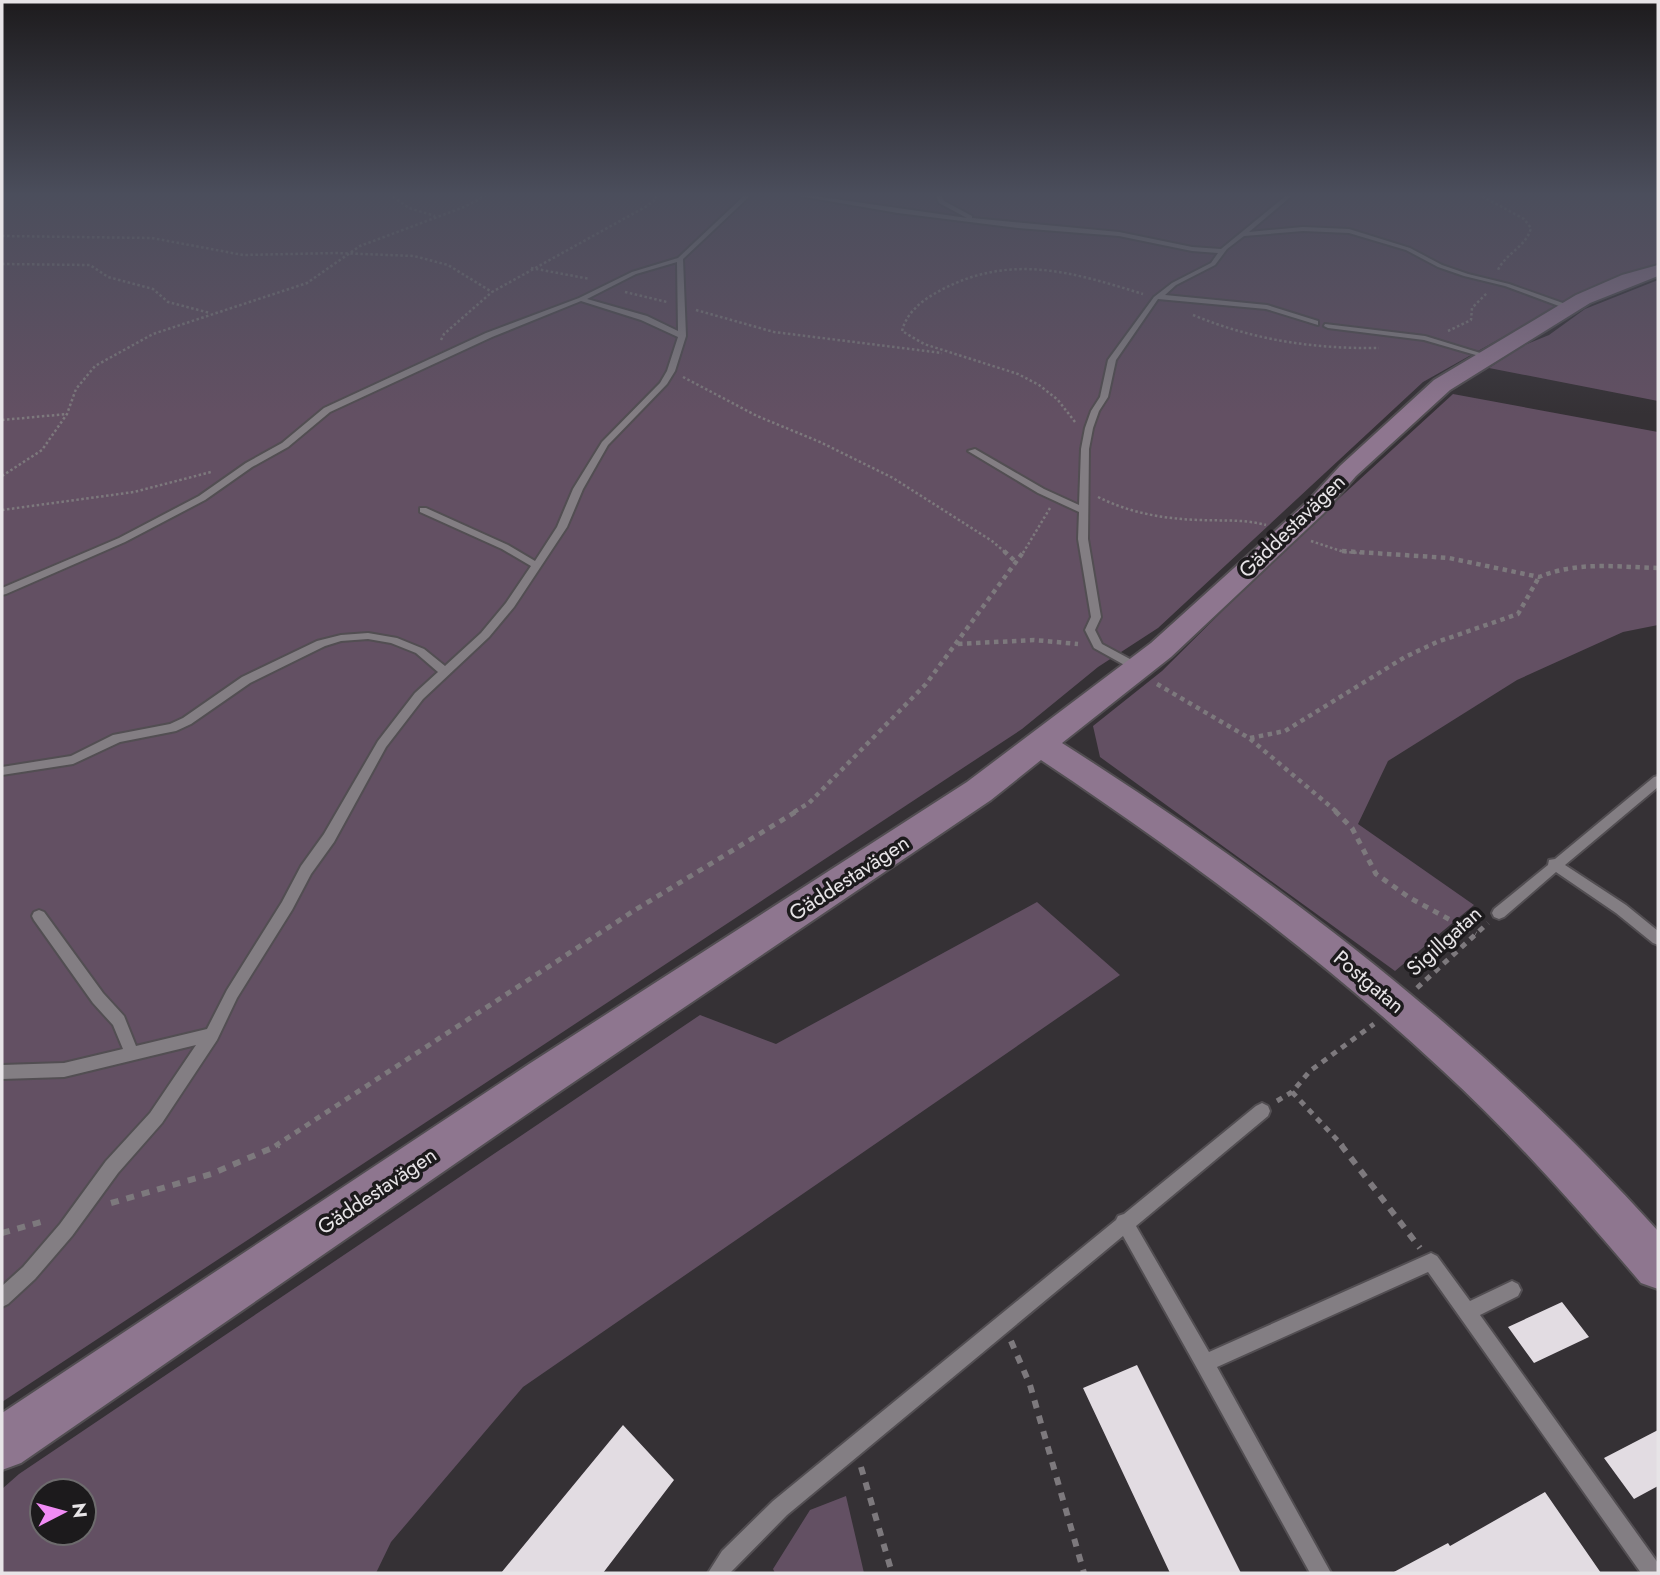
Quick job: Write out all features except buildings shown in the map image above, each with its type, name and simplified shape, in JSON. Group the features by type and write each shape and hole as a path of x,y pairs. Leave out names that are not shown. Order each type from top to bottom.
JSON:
{"street":[{"name":"Gäddestavägen","path":"2,1444 567,1063 979,791 1099,701 1170,641 1315,508 1348,471 1442,385 1570,307 1618,284 1658,270"},
{"name":"Postgatan","path":"1040,744 1113,791 1190,846 1366,979 1458,1058 1573,1172 1658,1266"}],"lane":[{"path":"2,592 122,540 202,498 249,465 285,445 327,410 452,355 489,335 582,299 634,273 652,268"},
{"path":"2,1298 29,1273 112,1167 156,1118 212,1035 232,993 287,906 306,870 329,838 382,744 419,696 485,635 537,566 562,527 585,476 605,444 656,394 671,371 682,336 680,268"},
{"path":"1137,668 1098,646 1090,630 1096,617 1083,539 1082,489 1089,428 1104,397 1108,372 1122,345 1157,297 1174,284 1206,268"},
{"path":"1445,268 1570,307"},
{"path":"1157,297 1267,307 1315,323"},
{"path":"582,299 644,318 682,336"},
{"path":"1328,326 1425,338 1486,356"},
{"path":"972,450 1056,498 1083,510"},
{"path":"423,510 505,547 537,566"},
{"path":"2,771 72,760 117,738 172,728 187,721 246,680 321,643 341,638 368,636 393,640 420,651 444,671"},
{"path":"1499,913 1554,864 1658,780"},
{"path":"1554,864 1658,939"},
{"path":"39,916 90,987 120,1021 132,1054"},
{"path":"2,1072 64,1070 212,1035"},
{"path":"718,1573 729,1558 780,1508 1262,1111"},
{"path":"1124,1222 1321,1573"},
{"path":"1205,1363 1431,1262 1653,1573"},
{"path":"1466,1312 1512,1290"}],"path":[{"path":"94,268 108,277 153,289 168,302 211,314"},
{"path":"2,476 42,450 67,414 76,389 95,366 153,334 276,296 307,284 329,268"},
{"path":"452,268 492,292"},
{"path":"452,355 443,345 441,338 444,334 492,292 531,268 585,277 608,286 774,332 946,353 1015,372 1040,383 1059,398 1075,421 1077,434"},
{"path":"946,353 902,331 911,311 941,290 989,270 1010,268"},
{"path":"1024,268 1052,269 1157,297 1226,329 1276,341 1342,350 1382,348 1425,338 1471,320 1472,308 1491,290 1498,268"},
{"path":"671,371 711,389 757,416 820,442 893,478 992,541 1017,563"},
{"path":"2,419 67,414"},
{"path":"2,510 50,507 157,485 229,465 249,465"},
{"path":"1082,489 1118,508 1148,516 1257,522 1344,552 1449,558 1539,577"},
{"path":"2,1233 148,1194 234,1164 280,1144 548,966 809,803 926,684 1017,563 1056,498"},
{"path":"1249,738 1285,731 1405,657 1437,642 1518,614 1539,577 1549,572 1579,568 1658,568"},
{"path":"957,644 1034,640 1062,641 1104,649"},
{"path":"1137,668 1153,681 1249,738 1330,805 1352,828 1376,874 1410,898 1476,934"},
{"name":"Sigillgatan","path":"1411,993 1499,913"},
{"path":"1383,1017 1310,1071 1292,1092 1353,1157 1431,1262"},
{"path":"1001,1325 1013,1344 1030,1385 1084,1573"},
{"path":"854,1446 874,1503 892,1573"}],"shaded area":[{"path":"2,268 1658,268 1590,288 1423,382 1158,628 1098,667 1022,729 2,1402"},
{"path":"1658,280 1658,401 1489,368 1522,346 1549,335 1585,309"},
{"path":"1453,394 1658,432 1658,625 1623,632 1517,680 1388,761 1358,824 1474,905 1395,971 1100,757 1093,726 1162,671 1298,536"},
{"path":"1037,902 1120,975 523,1387 391,1542 376,1573 2,1573 2,1489 19,1474 700,1015 776,1044"},
{"path":"846,1496 864,1573 775,1573 773,1569 810,1510"}]}
